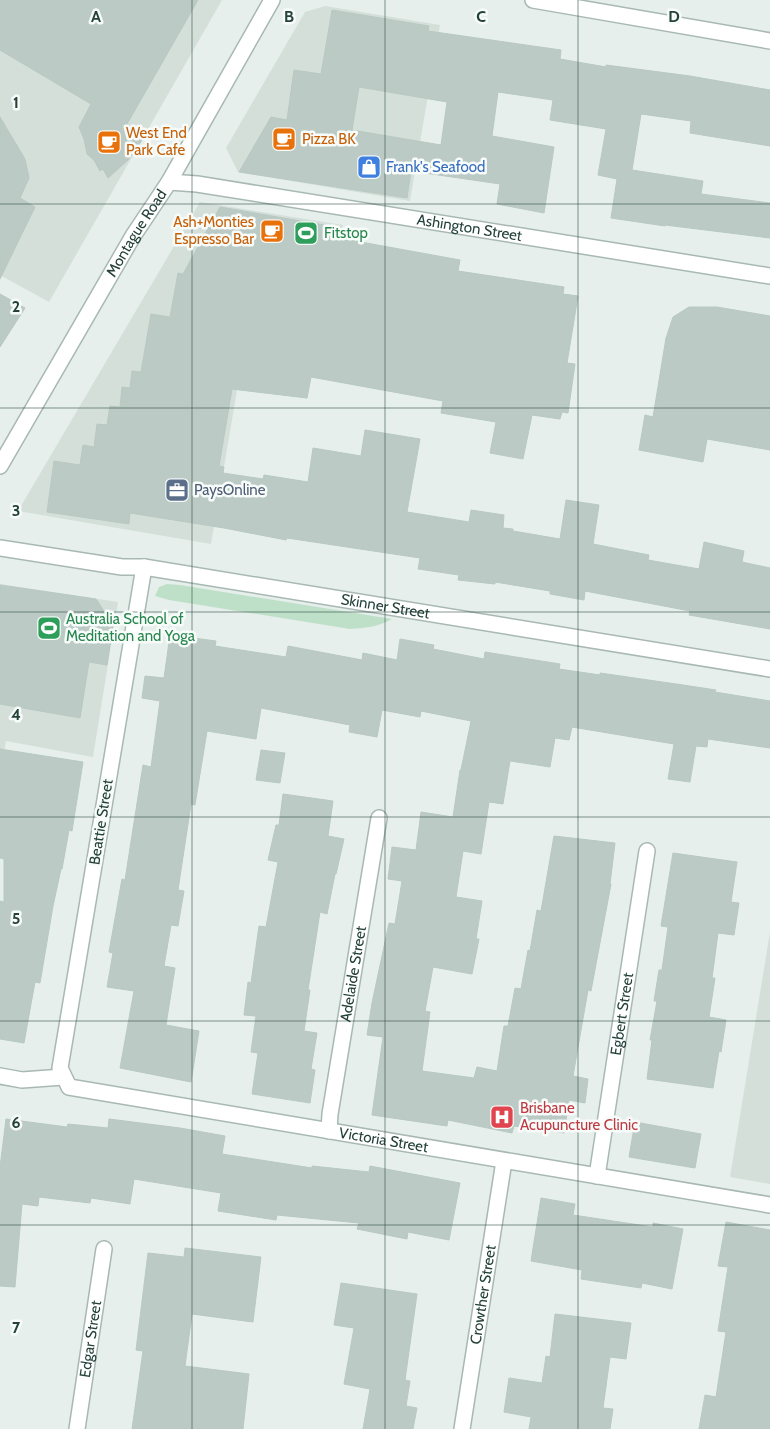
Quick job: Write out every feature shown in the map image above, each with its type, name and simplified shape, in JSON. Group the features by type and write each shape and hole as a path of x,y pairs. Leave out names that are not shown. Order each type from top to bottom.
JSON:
{"street":[{"name":"Montague Road","path":"0,466 133,236 169,182 272,0"},
{"path":"533,0 770,41"},
{"name":"Ashington Street","path":"169,182 197,184 770,276"},
{"name":"Skinner Street","path":"0,548 122,567 144,567 770,669"},
{"name":"Beattie Street","path":"63,1077 60,1068 144,567"},
{"name":"Adelaide Street","path":"329,1131 330,1114 379,818"},
{"name":"Egbert Street","path":"597,1176 647,851"},
{"path":"0,1076 22,1080 63,1077"},
{"name":"Victoria Street","path":"63,1077 69,1087 770,1205"},
{"name":"Crowther Street","path":"462,1429 504,1161"},
{"name":"Edgar Street","path":"77,1429 104,1249"}],"shaded area":[{"path":"0,0 222,0 49,302 0,275"},
{"path":"325,6 440,25 410,201 238,172 226,148 305,12"},
{"path":"200,202 343,225 307,398 237,390 211,544 18,511"},
{"path":"0,584 118,602 93,757 6,741 0,773"},
{"path":"770,932 770,1184 730,1177"}],"green space":[{"path":"167,584 392,619 366,628 350,629 169,600 155,596 159,587"}],"building":[{"path":"0,0 198,0 127,124 145,136 128,160 108,178 103,169 100,171 94,160 87,154 79,127 91,104 0,50"},
{"path":"332,10 429,26 428,31 561,50 560,59 606,67 606,65 690,76 770,90 770,146 690,133 691,121 641,114 632,170 703,181 701,194 770,203 770,238 611,218 617,179 598,175 606,129 550,120 553,100 498,92 492,136 554,147 544,213 497,204 500,184 411,171 407,198 239,172 271,117 287,120 294,70 321,74","holes":["359,87 447,102 441,145 352,130"]},
{"path":"0,117 25,159 29,178 20,198 35,207 0,279"},
{"path":"220,207 341,228 339,238 460,260 458,271 564,287 563,294 578,296 567,363 575,364 568,413 562,412 560,419 532,415 523,459 490,453 496,422 441,413 443,401 311,377 307,398 232,389 219,466 224,467 223,473 263,479 264,475 308,482 313,448 361,456 365,430 420,439 407,512 469,522 471,510 504,515 503,528 560,539 566,500 599,505 593,544 649,555 648,560 699,569 704,542 744,551 742,562 770,568 770,629 689,615 690,611 585,591 584,600 550,594 550,591 495,582 495,584 458,580 459,575 418,569 420,558 287,538 286,540 130,513 129,524 47,512 54,461 80,465 83,445 94,447 97,424 107,425 110,406 120,407 122,387 130,388 132,371 141,372 151,314 170,317 178,273 183,274"},
{"path":"0,294 25,308 0,347"},
{"path":"689,307 717,307 770,316 770,450 707,439 703,462 639,450 645,415 653,417 666,338 673,317"},
{"path":"0,585 96,599 113,625 107,665 89,662 80,718 0,704"},
{"path":"170,635 216,641 215,646 286,657 288,646 362,660 363,653 397,660 400,639 434,645 433,649 484,659 485,652 560,664 559,669 716,690 715,692 770,701 770,748 708,739 707,747 696,746 690,782 668,779 674,744 572,727 569,740 555,738 550,767 510,761 503,804 489,802 481,854 463,851 456,897 482,901 476,939 479,939 472,974 433,967 425,1011 430,1012 422,1071 474,1078 477,1067 497,1071 504,1026 508,1026 515,988 521,989 537,910 541,911 554,836 615,843 611,884 591,991 588,990 573,1076 588,1079 585,1103 569,1100 564,1133 514,1126 512,1133 448,1120 447,1126 372,1115 383,1037 367,1035 389,923 395,924 402,881 388,879 392,847 416,850 421,812 453,817 460,770 471,721 421,711 420,717 382,710 377,737 349,732 350,725 261,708 256,739 207,731 195,805 191,804 178,890 184,891 178,926 171,925 164,966 175,968 166,1025 199,1031 191,1082 120,1068 134,991 107,987 113,953 109,952 122,879 125,880 143,765 151,767 160,701 142,698 145,676 164,678"},
{"path":"0,749 83,762 72,831 69,830 53,906 40,983 35,982 24,1043 0,1039 0,901 4,902 4,859 0,858"},
{"path":"261,750 285,753 280,783 256,780"},
{"path":"283,794 333,801 328,836 344,839 327,914 320,912 308,990 310,990 304,1031 317,1033 311,1069 315,1070 310,1103 252,1094 258,1053 251,1052 256,1016 244,1015 248,982 251,983 259,926 266,927 278,862 268,860 276,825 279,825"},
{"path":"673,853 737,862 731,902 739,903 734,935 718,933 712,978 715,978 709,1017 726,1020 713,1088 647,1079 652,1040 650,1040 657,1001 654,1001 659,970 662,970 668,927 661,926"},
{"path":"6,1119 67,1127 68,1124 108,1128 109,1119 180,1128 225,1136 222,1154 312,1168 312,1166 369,1172 370,1166 460,1183 449,1240 408,1232 407,1239 357,1229 359,1223 277,1215 276,1220 218,1211 221,1193 134,1179 130,1204 91,1198 90,1203 39,1197 38,1206 22,1204 15,1287 0,1286 0,1167"},
{"path":"635,1122 701,1134 695,1168 629,1157"},
{"path":"541,1198 575,1204 573,1215 653,1227 653,1223 683,1229 672,1289 642,1283 641,1288 581,1279 582,1270 531,1261"},
{"path":"726,1222 770,1230 770,1429 699,1429 705,1395 716,1397 726,1332 718,1331 728,1267 718,1266"},
{"path":"185,1248 261,1257 253,1322 192,1314 185,1366 249,1374 243,1429 132,1429 143,1351 136,1350 148,1253 184,1257"},
{"path":"341,1283 417,1294 405,1380 410,1381 406,1406 417,1408 413,1429 363,1429 370,1389 344,1384 354,1328 334,1325"},
{"path":"555,1314 631,1323 626,1359 610,1357 603,1408 613,1409 610,1429 529,1429 531,1417 504,1412 509,1378 542,1383 546,1356 550,1357"}],"place":[{"name":"Pizza BK","path":"284,139"},
{"name":"West End Park Cafe","path":"109,142"},
{"name":"Frank's Seafood","path":"369,167"},
{"name":"Ash+Monties Espresso Bar","path":"272,231"},
{"name":"Fitstop","path":"306,233"},
{"name":"PaysOnline","path":"177,490"},
{"name":"Australia School of Meditation and Yoga","path":"49,628"},
{"name":"Brisbane Acupuncture Clinic","path":"502,1117"}]}
